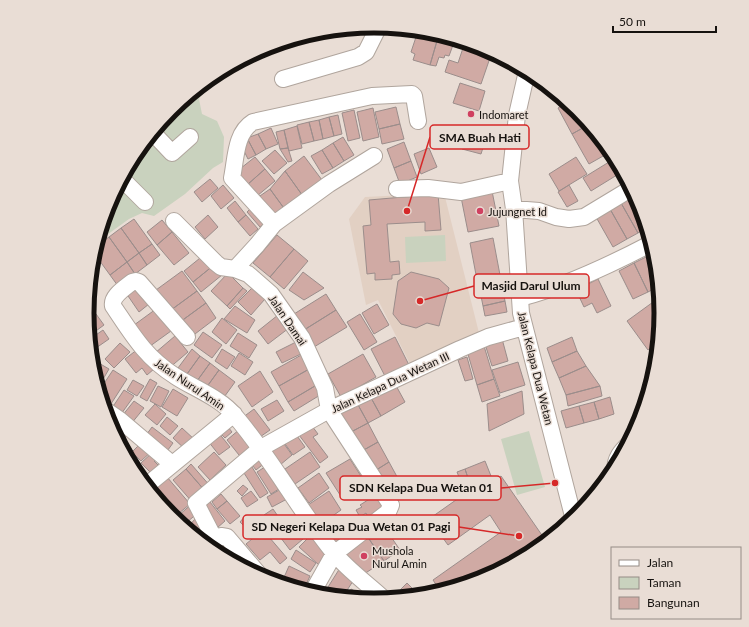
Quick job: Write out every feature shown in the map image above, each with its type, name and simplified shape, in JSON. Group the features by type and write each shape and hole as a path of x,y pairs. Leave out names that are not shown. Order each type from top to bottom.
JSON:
{"street":[{"path":"283,78 358,57 366,52 375,33"},
{"name":"Jalan Kelapa Dua Wetan","path":"526,77 517,116 510,182 514,209 520,298 524,327 572,513"},
{"path":"274,224 232,178 240,137 247,126 253,122 372,96 406,93 412,94 415,98 418,121"},
{"path":"157,138 172,153 190,137"},
{"path":"235,269 274,224 329,184 374,156"},
{"path":"397,189 428,188 461,192 510,182"},
{"path":"126,183 145,202"},
{"path":"514,209 539,211 569,219 584,217 627,191"},
{"name":"Jalan Damai","path":"174,221 221,267 235,269 252,276 271,294 302,338 324,388 329,410"},
{"path":"520,298 563,284 614,262 646,246"},
{"name":"Jalan Nurul Amin","path":"187,337 139,282 132,282 114,298 112,302 113,306 143,349 154,360 174,375 222,404 234,414 261,448 334,554 350,570 379,594"},
{"name":"Jalan Kelapa Dua Wetan III","path":"210,540 196,503 261,448 329,410 460,349 488,337 524,327"},
{"path":"315,588 334,554 388,512 391,505 329,410"},
{"path":"151,482 234,414"},
{"path":"113,416 172,464"},
{"path":"213,542 220,536 227,537 252,566"}],"shaded area":[{"path":"444,193 480,337 411,366 378,300 366,305 349,219 365,197"}],"green space":[{"path":"204,91 199,99 202,114 217,121 224,137 223,162 213,168 185,194 154,216 142,213 129,219 105,236 115,206 141,158 176,115"},
{"path":"445,235 446,261 406,263 405,237"},
{"path":"529,431 545,487 517,495 501,439"}],"building":[{"path":"416,37 420,38 420,37 437,40 430,65 413,60 415,54 411,52"},
{"path":"437,40 453,45 449,56 445,55 444,58 439,57 436,66 430,65"},
{"path":"463,47 490,58 481,84 445,72 449,60 458,63"},
{"path":"460,83 485,91 479,111 453,103"},
{"path":"562,106 584,127 572,134 558,108"},
{"path":"396,107 400,124 379,129 375,112"},
{"path":"373,108 379,137 363,141 357,112"},
{"path":"354,110 360,138 348,141 342,113"},
{"path":"338,115 342,134 334,136 329,117"},
{"path":"329,117 334,136 323,139 319,120"},
{"path":"319,120 323,139 314,141 309,122"},
{"path":"309,122 314,141 302,144 297,125"},
{"path":"400,124 404,139 382,144 379,129"},
{"path":"297,126 302,148 289,151 284,130"},
{"path":"468,127 488,132 481,154 462,149"},
{"path":"584,127 606,155 589,164 572,134"},
{"path":"271,128 278,144 266,149 258,134"},
{"path":"284,130 288,148 280,149 276,132"},
{"path":"258,134 266,149 256,155 247,138"},
{"path":"343,137 354,155 344,161 333,143"},
{"path":"247,138 256,155 248,159 240,143"},
{"path":"404,142 411,161 394,168 387,149"},
{"path":"333,143 344,161 333,168 322,150"},
{"path":"288,148 292,161 288,162 280,149"},
{"path":"429,148 437,167 421,174 414,154"},
{"path":"275,150 287,163 274,174 262,161"},
{"path":"322,150 333,168 322,174 311,156"},
{"path":"304,156 325,184 305,199 285,171"},
{"path":"255,157 265,169 247,185 236,172"},
{"path":"576,157 587,174 559,191 549,174"},
{"path":"411,161 417,177 400,184 394,168"},
{"path":"610,161 618,175 617,175"},
{"path":"609,162 617,175 591,191 583,178"},
{"path":"265,169 275,181 257,196 247,185"},
{"path":"285,171 305,199 286,211 270,189"},
{"path":"210,179 218,188 202,202 194,192"},
{"path":"223,185 234,198 221,209 211,196"},
{"path":"569,185 578,201 567,207 558,192"},
{"path":"270,189 286,211 274,220 257,198"},
{"name":"Jujungnet Id","path":"492,191 499,226 468,232 461,197"},
{"path":"438,194 441,230 425,231 425,222 387,224 390,262 399,261 400,274 392,275 392,279 375,280 375,273 367,274 363,226 371,225 369,200"},
{"path":"630,197 642,230 638,233 621,203"},
{"path":"235,201 246,215 238,222 227,208"},
{"path":"621,203 638,233 627,239 610,209"},
{"path":"251,208 264,223 260,227 247,212"},
{"path":"610,209 627,239 613,247 596,217"},
{"path":"208,215 218,227 205,239 195,227"},
{"path":"246,215 258,229 250,236 238,222"},
{"path":"134,219 152,244 139,253 121,228"},
{"path":"162,220 172,232 157,245 147,232"},
{"path":"121,228 139,253 127,262 109,237"},
{"path":"172,232 189,253 174,265 157,245"},
{"path":"277,235 294,249 270,277 253,263"},
{"path":"109,237 127,262 110,275 99,260 104,240"},
{"path":"493,238 500,275 477,280 470,243"},
{"path":"152,244 160,255 147,265 139,253"},
{"path":"294,249 308,261 284,289 270,277"},
{"path":"139,253 147,265 135,274 127,262"},
{"path":"205,254 214,265 193,282 184,271"},
{"path":"649,255 654,289 648,292 634,263"},
{"path":"127,262 135,274 118,286 110,275"},
{"path":"634,263 648,292 633,299 619,271"},
{"path":"214,265 222,275 201,292 193,282"},
{"path":"182,271 197,291 171,310 156,290"},
{"path":"303,272 324,288 304,300 289,290"},
{"path":"411,272 439,279 449,288 439,326 427,323 416,328 401,324 393,314 398,281"},
{"path":"228,273 243,288 227,306 211,291"},
{"path":"598,279 611,306 597,313 592,303 584,307 576,290"},
{"path":"136,286 149,304 139,312 126,293"},
{"path":"502,286 505,301 483,306 480,291"},
{"path":"253,287 265,299 251,315 238,302"},
{"path":"243,288 247,291 230,309 227,306"},
{"path":"197,291 206,303 180,322 171,310"},
{"path":"326,294 336,310 304,330 294,314"},
{"path":"505,301 507,312 485,316 483,306"},
{"path":"654,301 653,346 648,350 627,321"},
{"path":"206,303 216,318 191,337 180,322"},
{"path":"377,304 389,325 374,334 362,313"},
{"path":"235,306 255,320 247,333 224,319"},
{"path":"156,309 171,331 146,349 130,328"},
{"path":"336,310 347,327 314,347 304,330"},
{"path":"96,314 104,325 95,332 94,315"},
{"path":"360,314 377,342 364,350 347,322"},
{"path":"278,315 289,328 268,344 258,331"},
{"path":"222,318 237,330 226,344 212,332"},
{"path":"103,330 109,339 96,348 95,335"},
{"path":"203,332 222,345 212,358 194,345"},
{"path":"238,333 257,345 249,358 230,346"},
{"path":"501,335 508,361 492,366 484,341"},
{"path":"175,336 188,352 168,369 155,353"},
{"path":"395,337 409,365 386,378 371,349"},
{"path":"572,337 577,351 552,362 547,348"},
{"path":"298,341 303,353 282,363 276,352"},
{"path":"120,343 130,352 114,368 105,359"},
{"path":"484,346 494,379 477,385 467,351"},
{"path":"138,349 154,369 147,375 142,368 136,373 125,359"},
{"path":"192,349 200,356 187,374 178,368"},
{"path":"222,349 235,357 227,369 215,361"},
{"path":"577,351 586,366 559,378 552,362"},
{"path":"239,353 253,362 245,375 231,366"},
{"path":"303,354 311,368 279,386 271,372"},
{"path":"363,354 376,377 341,397 328,374"},
{"path":"200,356 210,363 197,381 187,374"},
{"path":"467,357 473,379 465,381 458,360"},
{"path":"518,362 525,385 500,393 492,370"},
{"path":"98,363 109,369 102,380"},
{"path":"210,363 219,370 206,388 197,381"},
{"path":"586,366 600,386 566,395 559,378"},
{"path":"311,368 320,383 288,402 279,386"},
{"path":"113,370 127,379 110,406 104,384"},
{"path":"219,370 235,382 222,400 206,388"},
{"path":"260,371 273,392 252,407 238,386"},
{"path":"150,379 157,383 147,401 140,397"},
{"path":"494,379 500,396 482,402 477,385"},
{"path":"133,380 144,386 137,396 127,390"},
{"path":"394,382 405,402 381,416 370,396"},
{"path":"320,383 325,392 294,411 288,402"},
{"path":"158,386 169,391 161,407 150,401"},
{"path":"600,386 602,396 568,406 566,395"},
{"path":"173,389 188,398 177,416 162,407"},
{"path":"124,390 134,396 119,417 112,412 111,410"},
{"path":"522,391 524,414 489,431 487,404"},
{"path":"370,396 381,416 368,423 357,403"},
{"path":"610,397 614,414 599,419 594,402"},
{"path":"277,400 284,411 268,421 261,409"},
{"path":"134,401 144,408 131,424 122,416"},
{"path":"594,402 599,419 584,423 579,406"},
{"path":"357,403 368,423 351,432 340,413"},
{"path":"155,404 166,414 157,425 145,415"},
{"path":"579,406 584,423 566,428 561,411"},
{"path":"254,409 270,430 257,439 242,418"},
{"path":"167,417 178,426 170,435 160,426"},
{"path":"309,422 318,434 313,437 328,457 320,463 296,431"},
{"path":"368,423 378,442 362,451 351,432"},
{"path":"121,424 130,431 124,439 123,438 118,428"},
{"path":"152,427 173,443 165,454 144,438"},
{"path":"228,427 232,432 225,438 220,433"},
{"path":"182,428 195,440 186,450 173,438"},
{"path":"240,429 256,449 243,460 227,440"},
{"path":"218,432 230,447 219,455 208,441"},
{"path":"295,433 305,447 293,455 283,441"},
{"path":"282,441 292,455 280,465 269,451"},
{"path":"142,442 152,451 141,461 132,452"},
{"path":"378,442 389,462 373,472 362,451"},
{"path":"154,451 159,456 154,461 159,466 151,473 141,463"},
{"path":"214,452 226,465 210,480 198,467"},
{"path":"310,452 320,467 295,484 285,469"},
{"path":"260,454 266,462 256,470 250,462"},
{"path":"350,459 366,484 353,491 355,495 348,499 346,496 342,498 326,473"},
{"path":"485,461 491,476 470,484 465,469"},
{"path":"389,462 401,484 385,493 373,472"},
{"path":"191,464 211,487 206,492 186,469"},
{"path":"268,465 282,487 271,494 257,472"},
{"path":"252,467 268,493 260,498 244,473"},
{"path":"186,469 206,492 193,503 173,480"},
{"path":"465,469 470,484 463,487 457,472"},
{"path":"319,473 329,488 309,503 298,488"},
{"path":"501,476 543,537 515,556 482,573 437,587 433,580 501,532 490,515 448,545 429,519 480,483 484,488"},
{"path":"167,477 190,504 178,514 155,488"},
{"path":"243,485 248,489 242,496 237,491"},
{"path":"281,489 287,499 272,507 267,497"},
{"path":"251,491 258,500 247,507 241,498"},
{"path":"329,491 341,510 318,526 305,507"},
{"path":"379,493 388,508 369,519 366,513 360,517 356,510 362,507 360,505"},
{"path":"221,494 227,501 217,509 212,502"},
{"path":"227,501 240,516 230,524 217,509"},
{"path":"210,502 225,521 217,528 202,508"},
{"path":"193,503 200,511 187,522 179,515"},
{"path":"273,509 282,522 273,528 264,515"},
{"path":"246,515 253,521 246,528 240,522"},
{"path":"287,518 303,539 290,550 274,529"},
{"path":"195,519 210,532 205,537 190,524"},
{"path":"383,525 400,550 384,561 367,536"},
{"path":"333,526 342,537 332,545 323,533"},
{"path":"263,530 287,558 280,564 270,552 260,560 246,544"},
{"path":"310,536 329,553 319,565 299,547"},
{"name":"Mushola Nurul Amin","path":"367,536 384,561 361,576 344,552"},
{"path":"224,544 237,557 234,556 220,548"},
{"path":"296,550 316,563 310,572 291,559"},
{"path":"289,566 310,576 306,585 283,579"},
{"path":"340,568 355,578 346,592 326,590"},
{"path":"407,583 413,589 410,592 397,593"},
{"path":"351,589 359,593 356,593 349,593"}],"place":[{"name":"Indomaret","path":"471,114"},
{"name":"SMA Buah Hati","path":"407,211"},
{"name":"Jujungnet Id","path":"480,211"},
{"name":"Masjid Darul Ulum","path":"420,301"},
{"name":"SDN Kelapa Dua Wetan 01","path":"555,483"},
{"name":"SD Negeri Kelapa Dua Wetan 01 Pagi","path":"519,536"},
{"name":"Mushola Nurul Amin","path":"364,556"}]}
